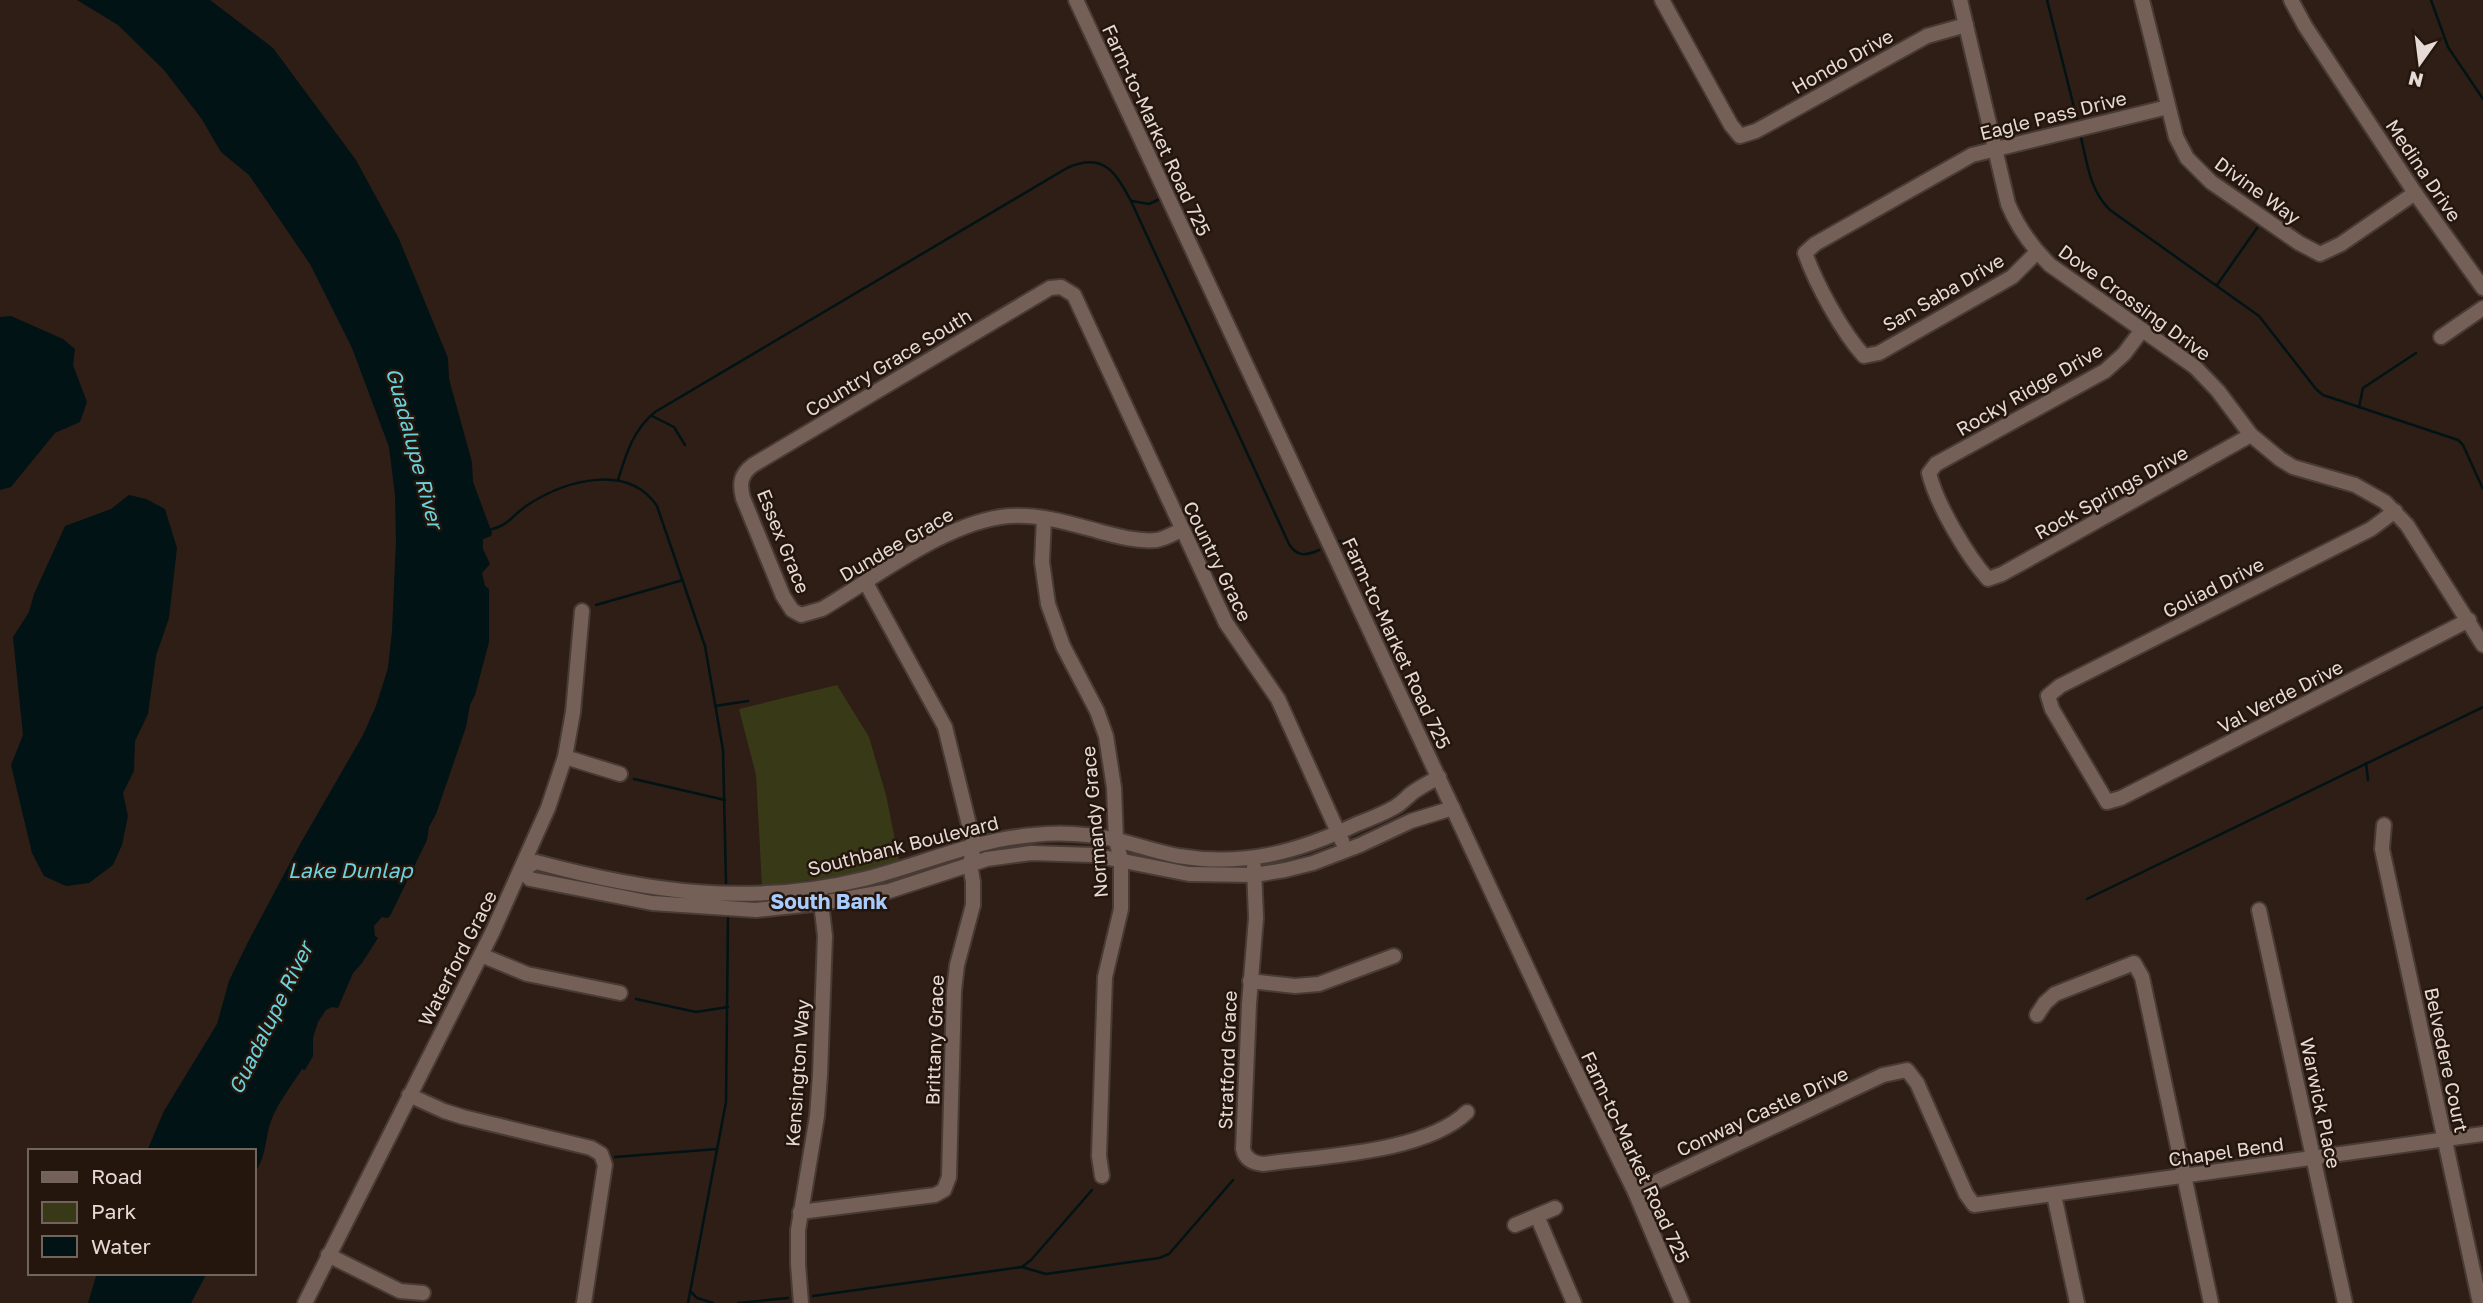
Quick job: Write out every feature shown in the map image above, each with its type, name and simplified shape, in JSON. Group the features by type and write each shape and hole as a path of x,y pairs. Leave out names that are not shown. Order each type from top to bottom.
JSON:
{"street":[{"name":"Farm-to-Market Road 725","path":"1076,0 1564,1047 1635,1192 1682,1303"},
{"name":"Hondo Drive","path":"1662,0 1731,125 1740,136 1756,131 1927,36 1966,25"},
{"name":"Dove Crossing Drive","path":"1960,0 2013,216 2037,253 2203,374 2251,435 2263,446 2293,467 2356,485 2385,502 2407,525 2483,645"},
{"name":"Divine Way","path":"2142,0 2176,137 2193,167 2211,182 2299,243 2320,254 2341,244 2415,193"},
{"name":"Medina Drive","path":"2291,0 2305,26 2415,193 2483,288"},
{"name":"Eagle Pass Drive","path":"1864,356 1852,344 1810,267 1805,253 1815,244 1962,159 1995,148 2168,107"},
{"name":"San Saba Drive","path":"1864,356 1879,352 2011,277 2037,253"},
{"name":"Country Grace South","path":"741,481 744,473 753,465 1051,288 1061,287"},
{"name":"Country Grace","path":"1061,287 1074,295 1226,623 1278,699 1347,850"},
{"path":"2441,337 2483,308"},
{"name":"Rocky Ridge Drive","path":"1988,579 1976,567 1932,488 1928,473 1936,464 2105,371 2124,354 2142,330"},
{"name":"Rock Springs Drive","path":"1988,579 2002,575 2251,435"},
{"name":"Essex Grace","path":"741,481 743,498 783,596 797,613"},
{"name":"Goliad Drive","path":"2107,802 2052,709 2048,696 2060,686 2371,529 2395,511"},
{"name":"Dundee Grace","path":"797,613 804,615 818,611 935,541 964,527 1006,517 1044,518 1141,540 1158,540 1181,530"},
{"name":"Normandy Grace","path":"1044,518 1042,562 1048,604 1063,646 1102,723 1113,774 1116,840 1121,860 1121,909 1105,977 1099,1156 1102,1176"},
{"name":"Brittany Grace","path":"800,1212 935,1195 944,1190 949,1177 954,991 957,965 972,905 973,882 970,864 974,845 945,727 866,583"},
{"name":"Waterford Grace","path":"305,1303 481,955 548,808 565,757 576,692 582,611"},
{"name":"Val Verde Drive","path":"2107,802 2121,798 2469,620"},
{"path":"565,757 620,774"},
{"name":"Southbank Boulevard","path":"1439,777 1402,802 1339,833 1307,846 1253,858 1209,859 1178,856 1116,840 1050,834 974,845 905,868 820,888 756,894 692,893 607,881 536,862 522,870 530,879 621,899 680,907 756,910 822,903 889,891 970,864 1031,853 1076,853 1189,874 1255,875 1298,867 1347,850 1411,821 1453,808"},
{"path":"1402,802 1411,821"},
{"name":"Belvedere Court","path":"2384,825 2382,849 2480,1303"},
{"name":"Stratford Grace","path":"1253,858 1256,911 1250,981 1243,1149 1250,1160 1263,1164 1401,1144 1442,1130 1467,1112"},
{"name":"Kensington Way","path":"801,1303 797,1264 800,1212 818,1097 825,936 820,888"},
{"name":"Warwick Place","path":"2259,910 2345,1303"},
{"path":"481,955 527,974 620,993"},
{"path":"1250,981 1295,986 1319,985 1394,956"},
{"path":"2037,1015 2055,994 2134,963 2142,977 2211,1303"},
{"name":"Conway Castle Drive","path":"1635,1192 1883,1075 1907,1070 1917,1083 1966,1194 1974,1205"},
{"path":"409,1095 444,1111 591,1148 601,1154 605,1164 584,1303"},
{"name":"Chapel Bend","path":"1974,1205 2483,1135"},
{"path":"2054,1195 2077,1303"},
{"path":"1515,1224 1555,1208"},
{"path":"1537,1216 1574,1303"},
{"path":"328,1255 400,1291 423,1293"}],"green space":[{"path":"837,685 869,737 886,795 899,860 849,875 762,886 756,775 739,709"}],"water":[{"name":"Lake Dunlap","path":"77,0 210,0 273,48 356,160 399,239 448,358 449,379 472,462 473,482 492,533 483,539 483,549 490,564 482,573 485,586 489,589 489,642 466,727 429,827 427,840 390,916 382,917 374,926 375,936 378,938 353,973 338,1008 326,1010 318,1022 313,1038 313,1056 274,1115 256,1170 256,1149 148,1149 164,1111 217,1024 229,981 248,942 363,735 376,706 388,668 392,631 395,495 389,447 352,348 310,264 249,175 221,152 201,118 164,70 118,25"},
{"path":"11,316 63,339 75,349 73,365 87,402 80,422 55,433 11,487 0,490 0,317"},
{"path":"129,495 146,499 165,509 177,548 169,618 156,656 148,714 135,741 134,771 123,793 128,816 122,845 113,865 89,883 66,886 44,876 32,853 11,765 23,735 13,637 29,612 34,594 65,526 111,509"},
{"path":"96,1275 206,1275 191,1303 88,1303"}],"waterway":[{"path":"2047,0 2078,123"},
{"path":"2431,0 2448,47 2483,99"},
{"path":"2080,133 2093,184 2110,210 2259,316 2323,395 2458,440 2463,445 2483,489"},
{"path":"618,480 636,435 655,412 1067,168 1090,162 1106,167 1113,173 1131,201 1289,544 1302,554 1319,550"},
{"path":"1132,201 1149,204 1162,198"},
{"path":"2217,285 2257,228"},
{"path":"2359,407 2363,388 2416,353"},
{"path":"652,416 674,427 685,445"},
{"path":"489,530 501,526 544,495 596,480 614,480 630,484 645,493 657,506 705,646 723,750 726,883"},
{"path":"1338,541 1352,543 1363,561"},
{"path":"596,605 683,580"},
{"path":"715,706 748,701"},
{"path":"2087,899 2483,707"},
{"path":"2366,763 2368,780"},
{"path":"634,779 725,800"},
{"path":"688,1303 726,1102 728,918"},
{"path":"636,999 696,1012 728,1007"},
{"path":"615,1157 717,1149"},
{"path":"813,1296 1022,1267 1046,1274 1159,1258 1169,1254 1233,1180"},
{"path":"1022,1267 1092,1190"},
{"path":"691,1292 697,1298 713,1303"},
{"path":"738,1303 788,1298"}],"district":[{"name":"South Bank","path":"829,901"}],"water label":[{"name":"Guadalupe River","path":"415,448"},
{"name":"Guadalupe River","path":"270,1018"}]}
